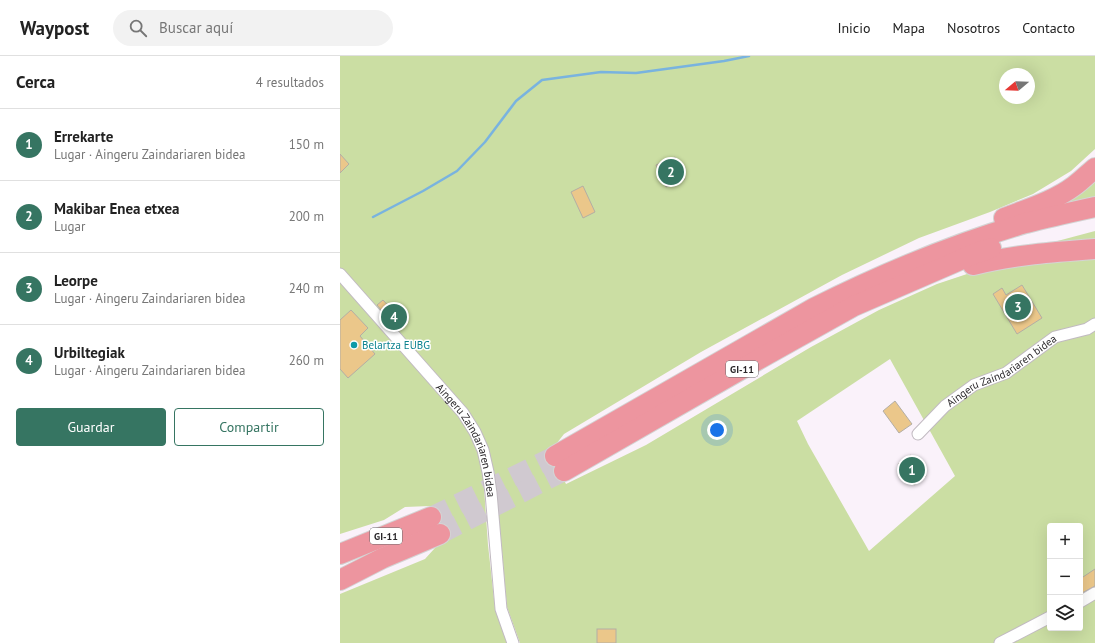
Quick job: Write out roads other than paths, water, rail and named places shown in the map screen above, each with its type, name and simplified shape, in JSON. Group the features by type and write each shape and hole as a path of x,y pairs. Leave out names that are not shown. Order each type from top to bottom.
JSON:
{"highway":[{"path":"843,293 892,264 1060,194 1073,187 1095,168"},
{"name":"GI-11","path":"1095,207 1027,223 955,246 843,293 814,308 560,464 768,354 854,306 974,254 1037,234 1095,221"},
{"path":"924,276 998,259 1042,253 1095,249"},
{"name":"GI-11","path":"340,554 432,517"},
{"name":"GI-11","path":"340,573 383,558 440,534"},
{"path":"340,580 383,558"}],"street":[{"name":"Aingeru Zaindariaren bidea","path":"340,274 462,413 475,432 482,450 492,494 501,609 513,643"},
{"name":"Aingeru Zaindariaren bidea","path":"918,434 945,406 974,385 1006,373 1054,337 1087,328 1095,324"},
{"path":"1083,600 1095,593"},
{"path":"1000,643 1047,619"}],"waterway":[{"path":"373,217 423,191 457,171 485,142 516,101 542,80 601,72 636,73 724,61 749,56"}],"tunnel":[{"path":"431,517 555,456"},
{"path":"440,534 564,471"}],"place":[{"name":"Makibar Enea etxea","path":"671,172"},
{"name":"Leorpe","path":"1018,307"},
{"name":"Urbiltegiak","path":"394,317"},
{"name":"Belartza EUBG","path":"354,345"},
{"name":"Errekarte","path":"912,470"}]}
